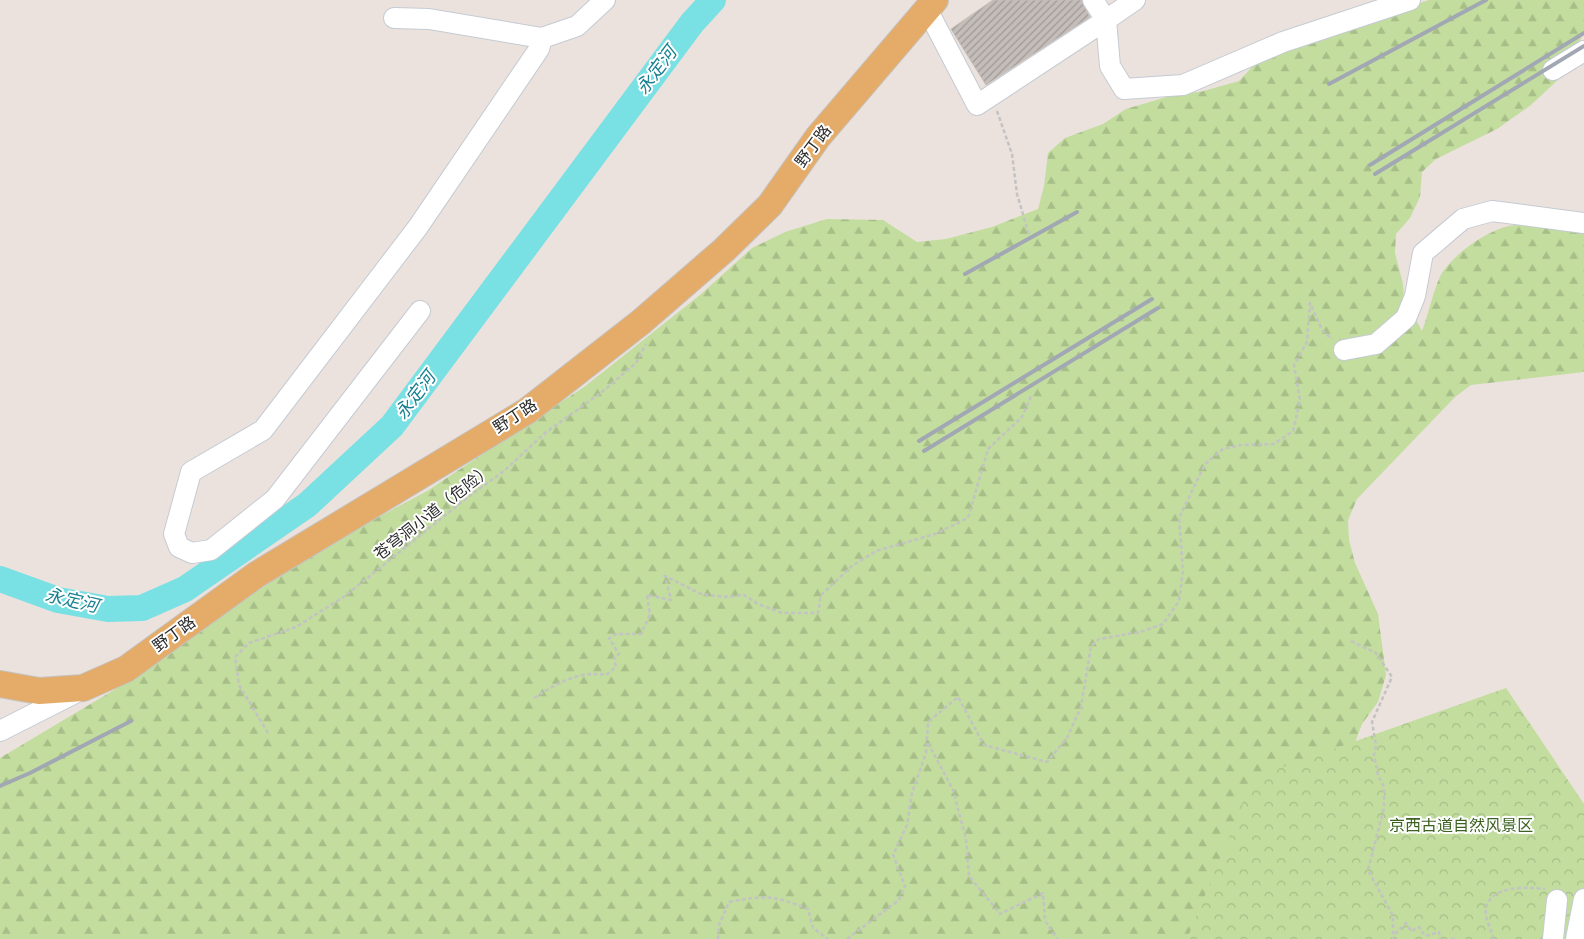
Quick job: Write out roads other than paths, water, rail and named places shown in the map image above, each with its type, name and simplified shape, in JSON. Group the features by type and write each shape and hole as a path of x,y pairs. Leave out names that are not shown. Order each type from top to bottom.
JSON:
{"main road":[{"name":"野丁路","path":"0,684 39,691 83,688 126,669 256,575 527,410 641,322 724,250 770,205 818,137 931,5"}],"street":[{"path":"394,18 429,18 542,38 577,26 605,0"},
{"path":"1093,0 1106,20 1110,66 1124,88 1183,86 1283,42 1410,0"},
{"path":"931,5 977,105 1134,0"},
{"path":"420,312 275,499 211,550 192,553 179,547 174,534 190,472 263,430 418,227 539,49 542,38"},
{"path":"1553,70 1584,51"},
{"path":"1344,350 1376,344 1406,318 1415,296 1423,253 1463,219 1492,211 1584,223"},
{"path":"0,731 83,688"},
{"path":"1576,939 1584,899"},
{"path":"1553,939 1557,900"}],"waterway":[{"name":"永定河","path":"0,579 58,600 108,609 142,608 185,589 307,505 392,426 692,23 713,0"}],"railway":[{"path":"1329,84 1486,0"},
{"path":"1370,165 1584,33"},
{"path":"1375,174 1584,46"},
{"path":"965,274 1077,212"},
{"path":"919,441 1152,299"},
{"path":"924,451 1158,308"},
{"path":"0,786 30,773 131,721"}],"park label":[{"name":"京西古道自然风景区","path":"1461,825"}]}
